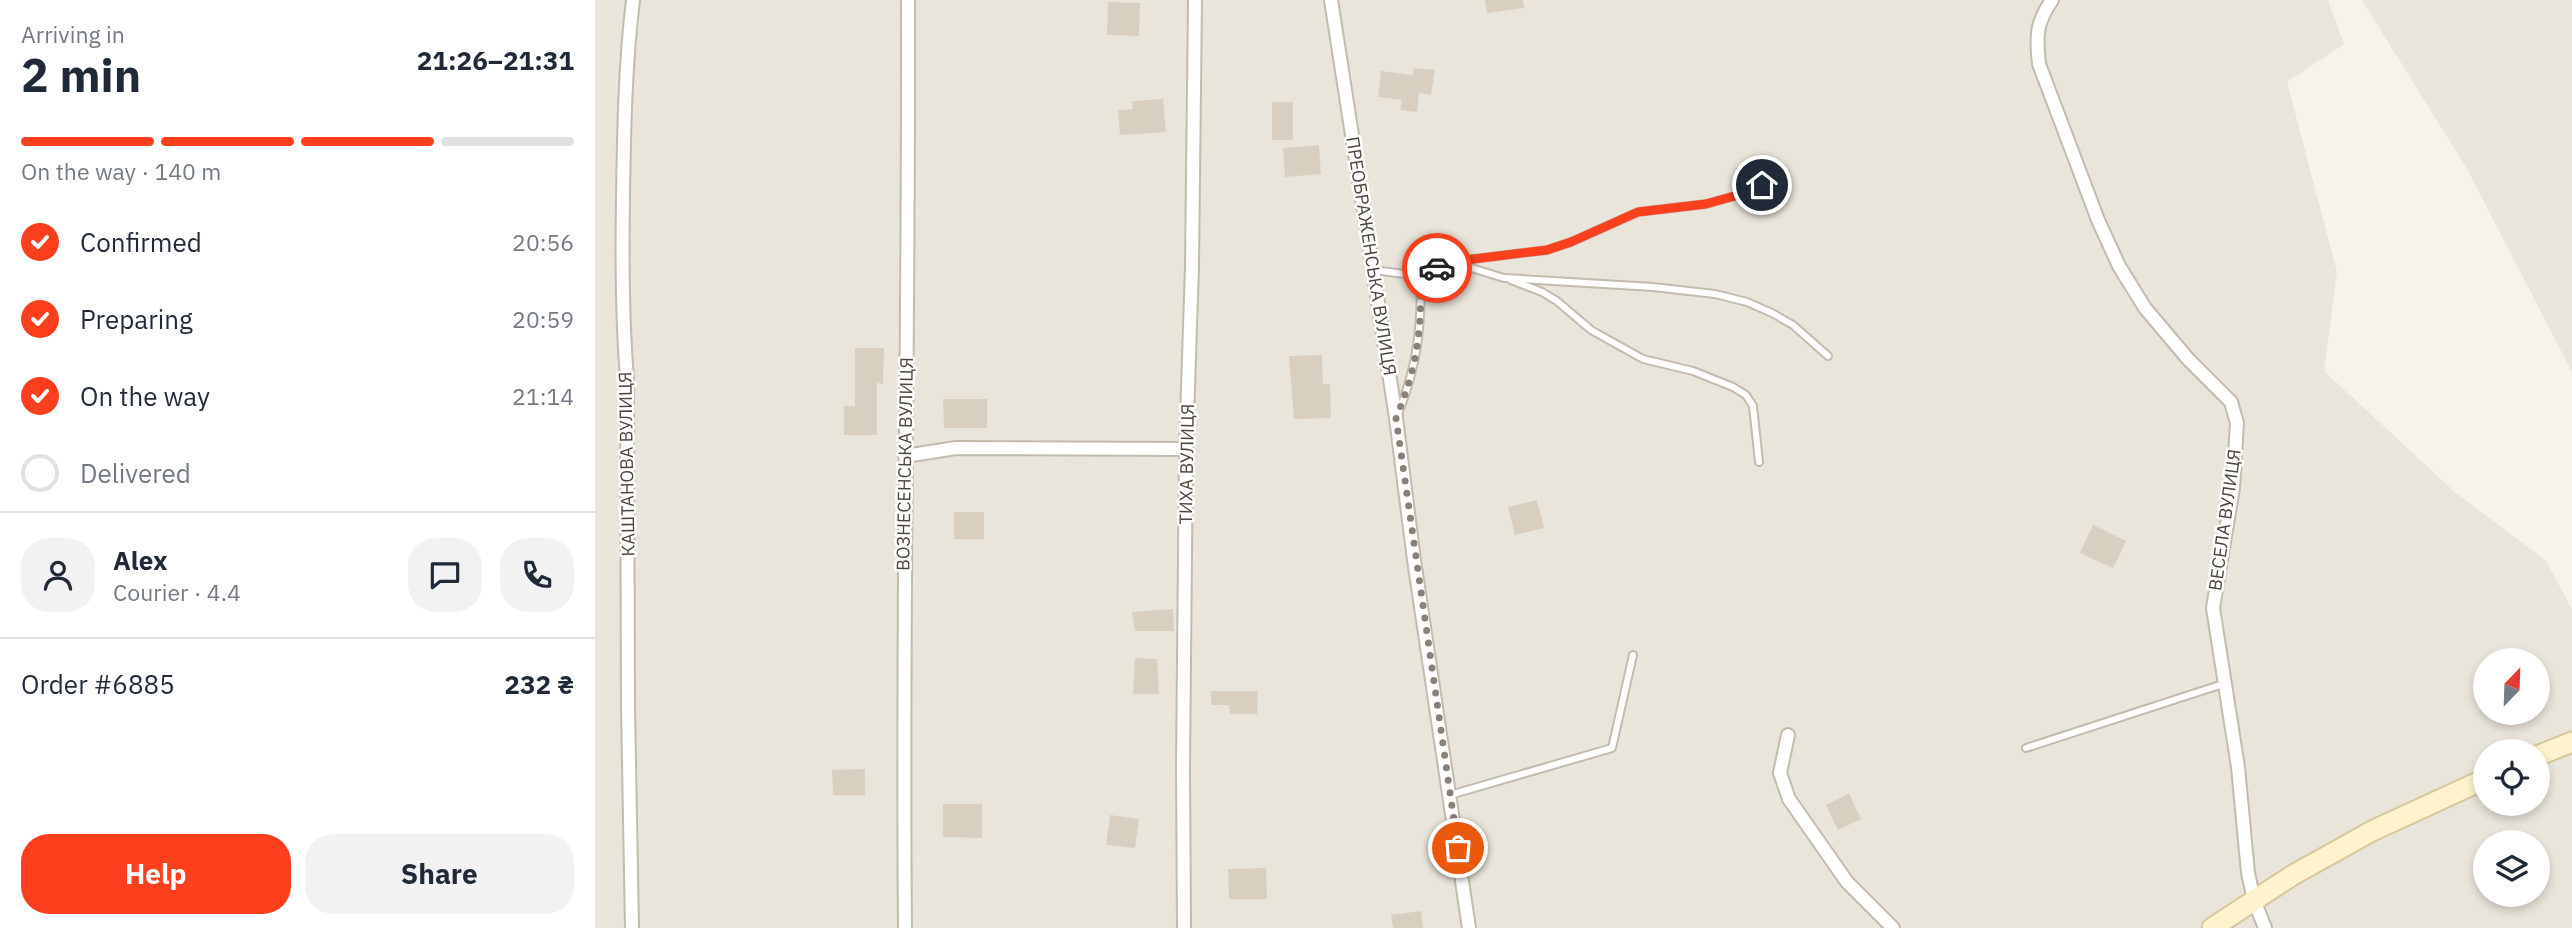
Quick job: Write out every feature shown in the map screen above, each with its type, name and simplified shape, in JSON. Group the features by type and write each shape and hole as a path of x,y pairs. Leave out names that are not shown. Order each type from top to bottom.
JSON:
{"street":[{"name":"КАШТАНОВА ВУЛИЦЯ","path":"632,928 627,378 623,330 622,237 627,56 633,0"},
{"name":"ВОЗНЕСЕНСЬКА ВУЛИЦЯ","path":"905,928 908,0"},
{"name":"ТИХА ВУЛИЦЯ","path":"1184,928 1186,449 1192,266 1195,0"},
{"name":"ПРЕОБРАЖЕНСЬКА ВУЛИЦЯ","path":"1331,0 1396,418 1469,928"},
{"name":"ВЕСЕЛА ВУЛИЦЯ","path":"2052,0 2041,15 2036,38 2039,64 2098,220 2119,266 2145,308 2188,359 2231,402 2237,423 2233,488 2213,608 2238,767 2248,873 2254,900 2265,928"},
{"path":"905,456 956,448 1186,449"},
{"path":"1788,735 1780,773 1789,799 1847,883 1893,928"},
{"path":"2550,751 2572,742"},
{"path":"2212,928 2293,875 2372,831 2473,785"}],"lane":[{"path":"1373,270 1421,276 1449,262 1547,250 1638,212 1706,204 1738,195 1785,174"},
{"path":"1449,262 1542,292 1591,330 1643,359 1693,371 1746,395 1753,406 1759,462"},
{"path":"1396,418 1416,359 1421,276"},
{"path":"1504,278 1653,287 1715,294 1747,302 1772,313 1793,325 1828,356"},
{"path":"1450,795 1612,748 1633,655"},
{"path":"2026,748 2225,682"}],"shaded area":[{"path":"595,0 2328,0 2344,44 2287,82 2337,272 2324,371 2457,494 2546,561 2572,609 2572,928 595,928"},
{"path":"2362,0 2572,0 2572,372 2467,169"}],"building":[{"path":"1485,0 1523,0 1524,8 1487,13"},
{"path":"1108,2 1140,3 1139,36 1107,35"},
{"path":"1414,68 1435,70 1431,95 1419,93 1417,112 1400,110 1402,100 1378,97 1381,71 1413,75"},
{"path":"1163,99 1166,132 1120,135 1118,110 1133,109 1132,101"},
{"path":"1272,102 1293,102 1293,140 1272,140"},
{"path":"1319,145 1321,174 1285,177 1283,148"},
{"path":"855,348 884,348 883,384 877,383 877,435 844,435 844,406 855,406"},
{"path":"1322,355 1323,384 1330,384 1331,418 1294,419 1289,356"},
{"path":"943,399 987,399 987,428 944,428"},
{"path":"1537,500 1544,528 1515,535 1508,507"},
{"path":"954,512 984,512 984,539 954,539"},
{"path":"2093,525 2126,541 2113,568 2080,553"},
{"path":"1173,609 1174,631 1135,631 1132,612"},
{"path":"1135,658 1157,659 1159,694 1133,694"},
{"path":"1211,691 1258,691 1257,714 1230,714 1229,705 1211,705"},
{"path":"865,769 865,795 833,795 832,770"},
{"path":"1849,793 1861,819 1838,830 1826,805"},
{"path":"943,804 982,804 982,838 943,837"},
{"path":"1110,815 1139,819 1135,848 1106,845"},
{"path":"1266,868 1267,899 1229,899 1228,869"},
{"path":"1421,911 1423,928 1393,928 1391,915"}],"way so far":[{"path":"1437,268 1421,276 1416,359 1396,418 1458,848"}],"route":[{"path":"1437,268 1449,262 1547,250 1638,212 1706,204 1762,185"}]}
